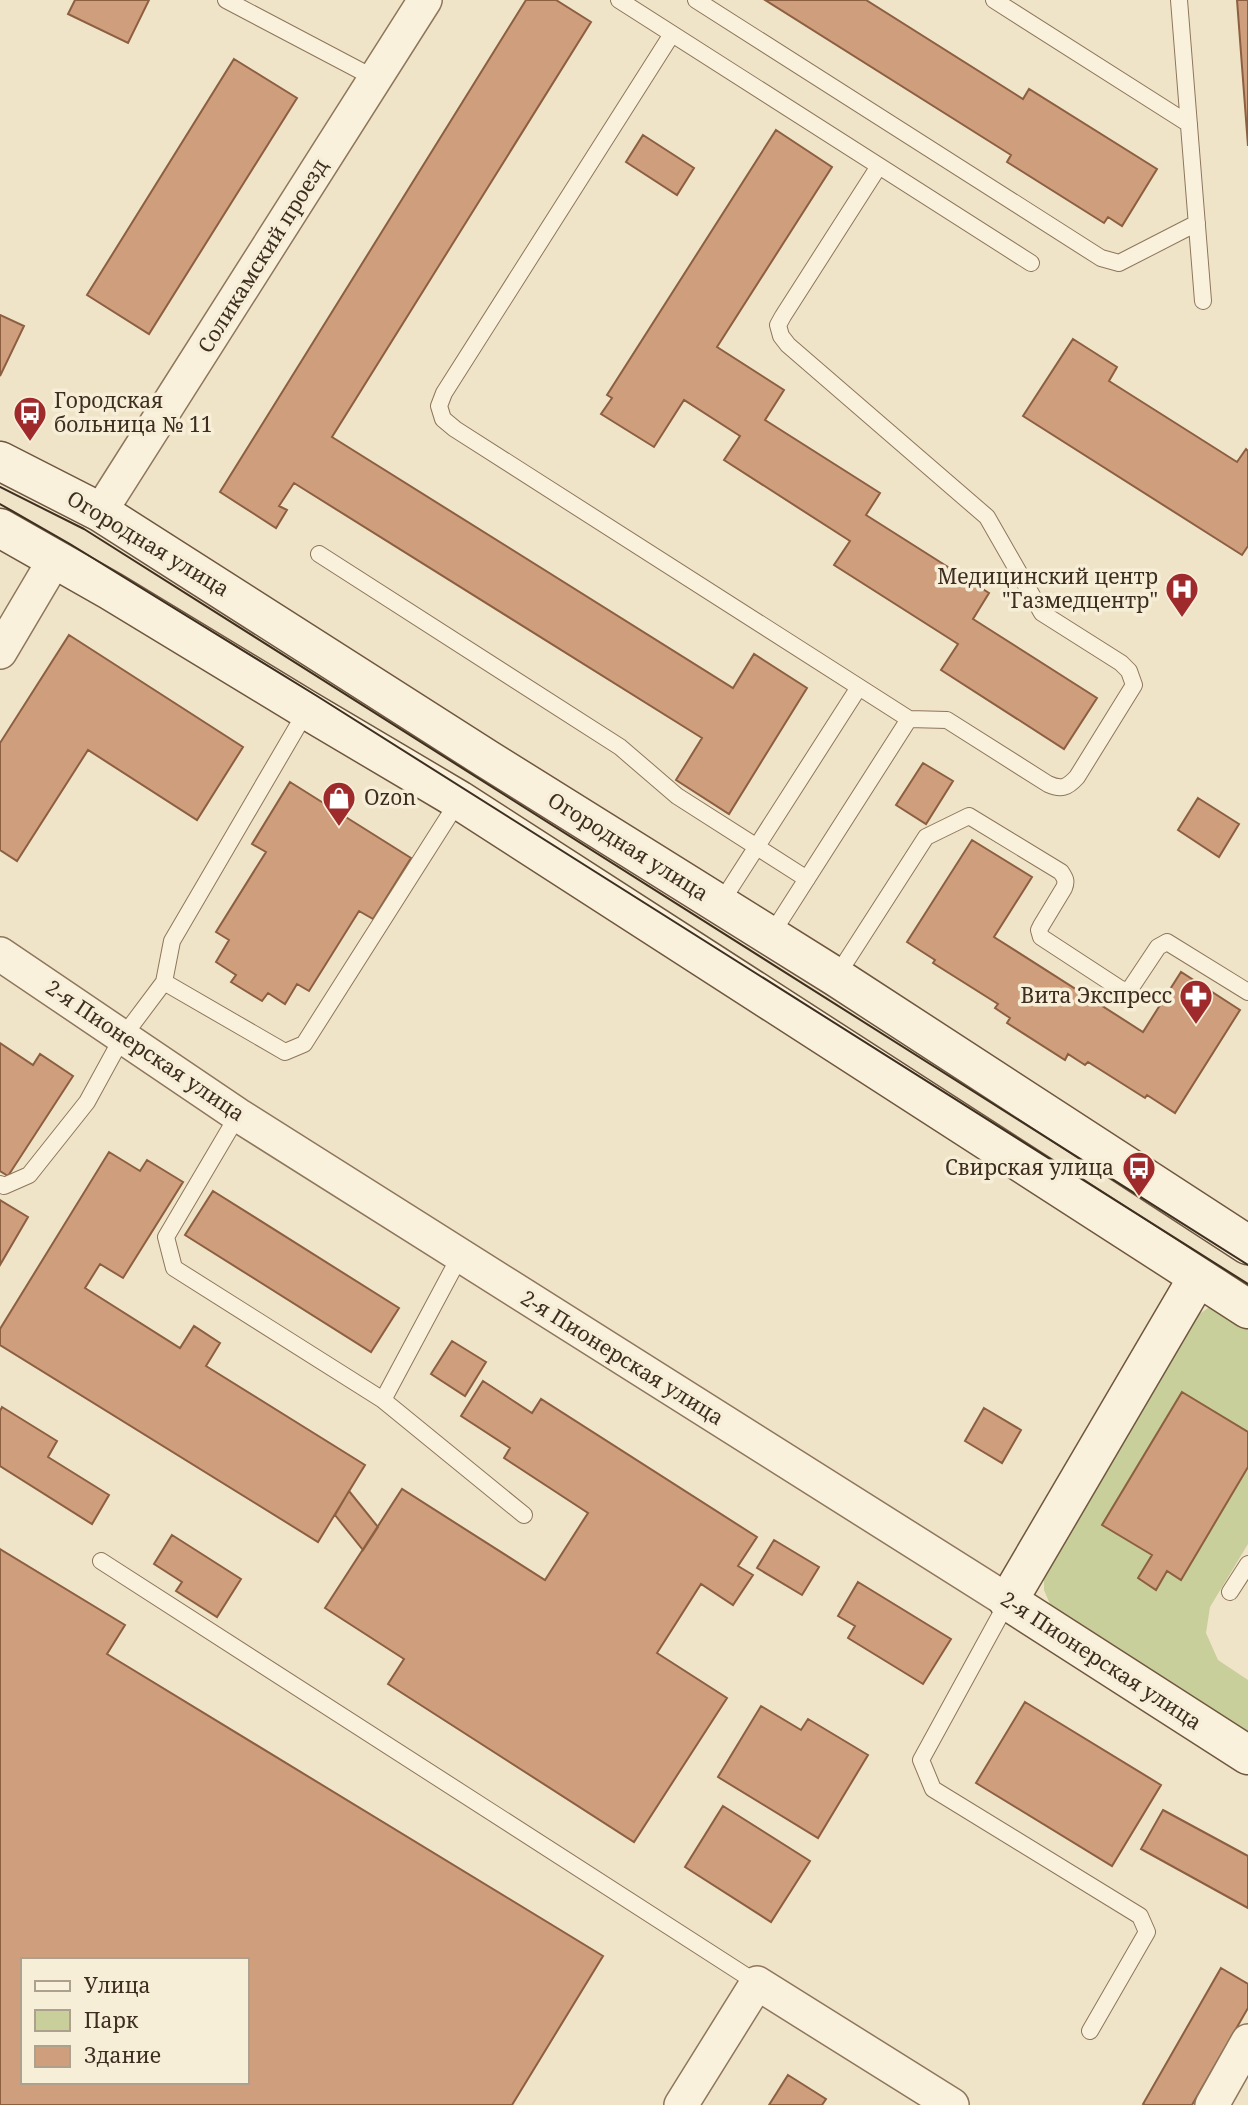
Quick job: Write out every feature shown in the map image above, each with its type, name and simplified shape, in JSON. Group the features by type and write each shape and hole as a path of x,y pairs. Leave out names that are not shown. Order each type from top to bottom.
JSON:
{"street":[{"name":"Соликамский проезд","path":"100,512 425,0"},
{"name":"Огородная улица","path":"0,461 100,512 487,759 1244,1233"},
{"path":"0,528 111,591 459,800 1248,1309"},
{"path":"0,652 55,559"},
{"name":"2-я Пионерская улица","path":"0,954 238,1115 1248,1755"},
{"path":"1008,1601 1198,1277"},
{"path":"681,2105 757,1983 951,2105"},
{"path":"1212,2105 1248,2040"}],"lane":[{"path":"226,0 376,79"},
{"path":"619,0 1031,263"},
{"path":"994,0 1189,124"},
{"path":"1179,0 1203,301"},
{"path":"705,2 1110,262 1126,259 1197,223"},
{"path":"672,34 452,382 439,406 443,419 909,719 947,720 1059,789 1069,786 1077,777 1134,685 1129,671 1121,663 1042,613 987,517 788,345 781,336 778,325 783,316 879,166"},
{"path":"319,554 620,747 677,796 807,879"},
{"path":"720,904 859,687"},
{"path":"0,1184 4,1186 29,1175 87,1102 122,1038 164,982 172,941 307,710"},
{"path":"771,936 909,719"},
{"path":"164,982 285,1052 304,1044 459,800"},
{"path":"836,977 926,837 960,818 969,816 1065,877 1065,888 1039,930 1041,937 1119,988 1130,989 1158,947 1167,942 1248,992"},
{"path":"238,1115 166,1237 174,1268 383,1400 524,1515"},
{"path":"383,1400 460,1256"},
{"path":"101,1561 757,1983"},
{"path":"1230,1592 1248,1564"},
{"path":"1008,1601 920,1760 933,1789 1140,1916 1147,1932 1090,2031"}],"green space":[{"path":"1219,1307 1248,1326 1248,1544 1210,1607 1206,1633 1218,1660 1248,1680 1248,1733 1053,1611 1044,1590 1044,1569 1198,1315 1208,1308"}],"building":[{"path":"75,0 149,0 128,43 68,14"},
{"path":"526,0 556,0 591,22 332,437 733,688 754,654 807,688 729,814 676,780 702,738 294,483 279,506 287,510 276,528 220,492"},
{"path":"765,0 866,0 1023,99 1029,89 1157,169 1122,226 1108,217 1104,223 1007,162 1011,155"},
{"path":"1237,0 1248,0 1248,146"},
{"path":"234,59 297,98 149,334 87,295"},
{"path":"776,130 832,167 717,347 784,390 765,420 880,493 866,515 989,593 973,619 1097,698 1064,749 941,670 958,644 834,565 850,541 724,460 740,436 684,400 654,447 601,414 612,398 607,395"},
{"path":"643,135 694,168 677,195 626,162"},
{"path":"0,315 24,326 0,376"},
{"path":"1073,339 1117,367 1109,381 1237,462 1246,449 1248,451 1248,546 1242,555 1023,416"},
{"path":"69,635 243,747 197,820 88,750 17,861 0,850 0,743"},
{"path":"923,763 953,781 926,824 896,805"},
{"path":"290,782 411,858 373,919 359,911 309,991 297,984 285,1004 268,993 262,1001 231,982 236,975 216,962 229,940 216,932 266,852 252,844"},
{"path":"1198,798 1239,824 1219,857 1178,830"},
{"path":"972,840 1032,877 994,937 1143,1032 1181,972 1240,1010 1175,1113 1147,1095 1145,1098 1088,1062 1085,1065 1068,1054 1065,1060 1007,1023 1010,1018 995,1008 998,1004 933,963 935,960 907,942"},
{"path":"0,1043 33,1065 40,1054 73,1076 8,1176 0,1171"},
{"path":"109,1152 140,1171 147,1160 183,1182 123,1278 100,1264 85,1288 180,1348 194,1326 220,1343 206,1366 365,1465 318,1542 0,1345 0,1329"},
{"path":"213,1191 399,1308 371,1352 185,1235"},
{"path":"0,1200 28,1217 0,1265"},
{"path":"452,1341 486,1362 465,1396 431,1374"},
{"path":"483,1381 532,1413 541,1399 757,1537 738,1566 753,1575 733,1605 701,1584 657,1653 727,1698 634,1842 388,1684 404,1659 325,1608 402,1489 545,1580 588,1513 504,1458 510,1448 461,1416"},
{"path":"1182,1392 1248,1432 1248,1467 1181,1580 1167,1571 1156,1590 1138,1578 1152,1555 1102,1525"},
{"path":"2,1407 57,1441 48,1457 109,1495 92,1524 0,1466"},
{"path":"984,1408 1021,1430 1002,1463 965,1441"},
{"path":"349,1491 378,1527 363,1550 335,1515"},
{"path":"172,1535 241,1579 217,1617 176,1591 182,1582 154,1564"},
{"path":"774,1540 819,1567 802,1595 757,1568"},
{"path":"0,1549 125,1625 107,1654 603,1956 512,2105 0,2105"},
{"path":"858,1582 951,1639 923,1684 848,1638 855,1626 838,1616"},
{"path":"1025,1702 1161,1785 1112,1866 976,1783"},
{"path":"761,1706 801,1730 808,1719 868,1755 818,1838 718,1777"},
{"path":"723,1806 810,1861 771,1922 685,1867"},
{"path":"1163,1810 1248,1856 1248,1908 1141,1849"},
{"path":"1221,1968 1248,1984 1248,2008 1192,2105 1143,2104"},
{"path":"788,2075 826,2099 822,2105 769,2105"}],"tram line":[{"path":"0,487 84,529 1248,1265"},
{"path":"0,504 317,696 1248,1284"}],"place":[{"name":"Городская больница № 11","path":"30,443"},
{"name":"Медицинский центр \"Газмедцентр\"","path":"1182,619"},
{"name":"Ozon","path":"339,828"},
{"name":"Вита Экспресс","path":"1196,1026"},
{"name":"Свирская улица","path":"1139,1198"}]}
